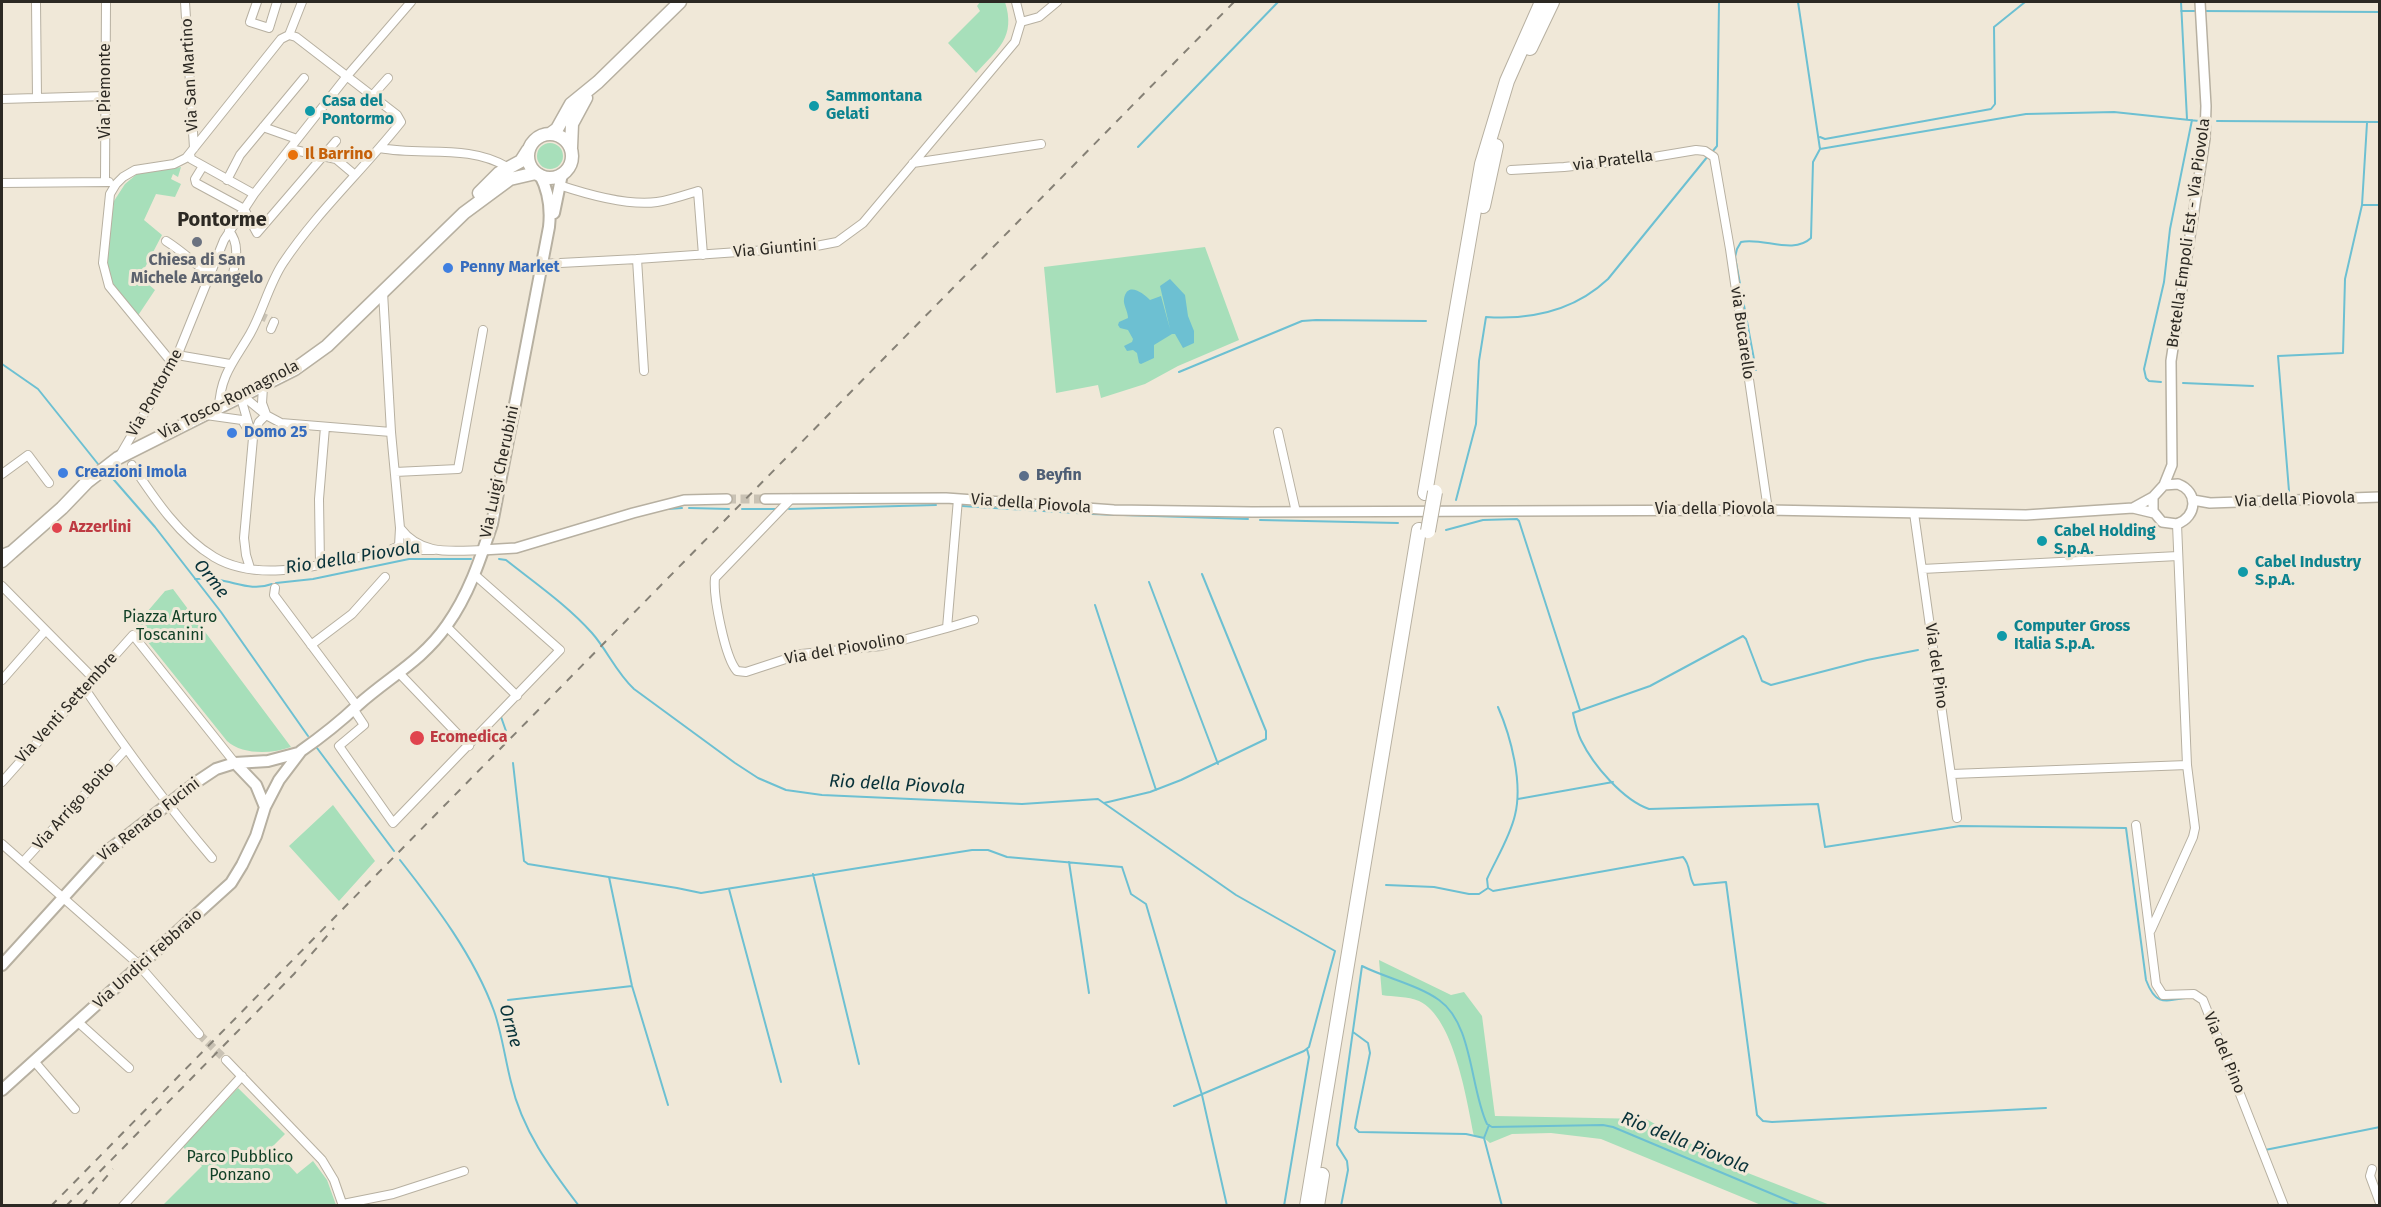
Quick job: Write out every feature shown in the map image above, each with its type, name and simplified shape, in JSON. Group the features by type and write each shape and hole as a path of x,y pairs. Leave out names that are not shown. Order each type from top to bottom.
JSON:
{"highway":[{"path":"1430,493 1482,164 1507,81 1542,2"},
{"path":"1307,1206 1423,530 1478,232 1494,156 1521,69 1552,2"},
{"path":"1317,1206 1423,530"}],"main road":[{"path":"598,82 575,117 570,133 571,163 561,179 538,174 529,162 530,148 537,138 557,129 572,104 598,82 680,2"},
{"path":"550,134 563,138 571,149"},
{"name":"Via Tosco-Romagnola","path":"2,561 7,554 59,511 87,482 118,458 263,387 295,369 327,346 464,213 490,181 507,167 521,162 530,148"},
{"name":"Via Tosco-Romagnola","path":"464,213 510,178 538,174"},
{"name":"Via Luigi Cherubini","path":"538,174 547,190 550,206 549,227"},
{"name":"Via Luigi Cherubini","path":"301,751 400,674 426,650 446,626 475,574 492,524 541,264 561,179"},
{"name":"Via Renato Fucini","path":"3,962 101,856 198,780 216,769 235,763 268,761 301,751"},
{"name":"Via Undici Febbraio","path":"2,1090 231,883 256,836 265,807 279,780 301,751"},
{"path":"235,763 259,790 265,807"}],"street":[{"path":"36,2 37,98"},
{"name":"Via Piemonte","path":"105,181 106,2"},
{"name":"Via San Martino","path":"185,2 192,151"},
{"path":"257,2 250,22 269,28 277,2"},
{"path":"181,162 281,39 289,35 302,2"},
{"name":"Via Pontorme","path":"118,458 173,364 209,274 230,231 244,209 347,76 411,2"},
{"path":"1016,2 1021,22 1039,17 1057,2"},
{"name":"Bretella Empoli Est - Via Piovola","path":"2172,465 2171,361 2205,138 2206,106 2200,2"},
{"name":"Via Giuntini","path":"541,264 811,247 837,242 851,234 868,218 914,163 1015,42 1021,22"},
{"path":"219,408 219,394 230,364 250,333 282,264 401,122 397,115 347,76 296,37 289,35"},
{"path":"226,180 240,155 304,78"},
{"path":"372,96 388,78"},
{"path":"2,99 105,96"},
{"path":"263,127 297,139"},
{"path":"201,168 195,179 196,183 244,209 257,233 336,141"},
{"path":"914,163 1041,144"},
{"path":"290,148 336,159 355,175"},
{"path":"380,148 399,152 420,149 451,152 498,161 507,167"},
{"name":"via Pratella","path":"1511,170 1631,160 1696,150 1705,151 1714,157"},
{"path":"192,151 191,159 201,168"},
{"name":"via Bucarello","path":"1714,157 1730,249 1768,510"},
{"path":"173,364 112,291 104,274 102,263 110,194 123,177 135,170 181,162 201,168 254,194"},
{"path":"561,179 602,196 640,203 658,202 698,191 703,255"},
{"path":"2,183 105,181 116,184"},
{"path":"230,231 236,246 232,279"},
{"path":"166,241 185,253 194,264 209,274"},
{"path":"637,259 645,371"},
{"path":"383,292 391,432 400,528 399,546 387,551"},
{"path":"395,472 458,469 483,330"},
{"path":"177,356 230,364"},
{"path":"263,387 262,402 266,415"},
{"path":"242,397 280,423 391,432"},
{"path":"242,397 253,438"},
{"path":"206,415 242,420 253,438"},
{"path":"250,568 244,538 253,438 259,422 266,415"},
{"path":"320,565 319,499 325,427"},
{"path":"1278,432 1296,512"},
{"path":"2,474 28,455 50,483"},
{"path":"132,465 151,494 192,540 213,556 226,563 279,571 387,551 516,548 684,500 727,499"},
{"path":"2133,508 2153,497 2164,485 2172,465"},
{"path":"2153,497 2154,513 2162,522 2177,524 2189,517 2192,512 2191,494 2183,486 2172,465"},
{"path":"2164,485 2170,483 2183,486"},
{"name":"Via della Piovola","path":"2193,501 2210,503 2379,498"},
{"name":"Via della Piovola","path":"765,499 958,499 1114,510 1296,512 1768,510 2026,515 2133,508"},
{"name":"Via del Piovolino","path":"791,499 715,578 726,651 731,664 737,671 746,672 801,654 881,646 974,620"},
{"path":"946,628 958,499"},
{"path":"2192,512 2210,503"},
{"path":"2133,508 2154,513"},
{"name":"Via del Pino","path":"1914,513 1957,818"},
{"path":"2150,934 2194,833 2187,765 2177,524"},
{"path":"400,528 419,546 434,550"},
{"path":"1922,569 2178,556"},
{"path":"275,588 274,595 355,708 364,725 339,746 393,823 560,650 475,574"},
{"path":"311,645 352,614 385,577"},
{"path":"2,586 93,679"},
{"path":"446,626 517,696"},
{"path":"2,680 45,631"},
{"name":"Via Venti Settembre","path":"2,782 133,635 235,763"},
{"path":"400,674 469,746"},
{"path":"85,689 167,805 212,858"},
{"name":"Via Arrigo Boito","path":"23,862 126,749"},
{"path":"1952,774 2187,765"},
{"name":"Via del Pino","path":"2136,825 2158,990 2163,995 2194,994 2203,1000 2284,1206"},
{"path":"2,844 140,966 199,1034"},
{"path":"78,1022 129,1068"},
{"path":"226,1060 322,1160 334,1179 343,1205 393,1194 464,1171"},
{"path":"34,1061 75,1109"},
{"path":"123,1206 242,1076"},
{"path":"2372,1169 2370,1176 2379,1203"}],"green space":[{"path":"980,2 1005,2 1008,24 1003,42 976,73 948,43 980,11 977,6"},
{"path":"550,143 559,147 563,156 559,165 550,169 541,165 537,156 541,147"},
{"path":"181,167 178,177 173,174 171,179 181,184 175,197 156,194 144,220 162,235 140,277 155,290 137,317 110,283 106,263 114,201 125,184 137,174"},
{"path":"1205,247 1239,340 1178,366 1145,384 1101,398 1098,385 1056,393 1044,267"},
{"name":"Piazza Arturo Toscanini","path":"173,589 291,747 258,752 233,746 135,626 165,591"},
{"path":"333,805 375,861 339,901 289,846"},
{"path":"1379,960 1451,995 1464,992 1482,1016 1495,1116 1646,1119 1735,1168 1830,1205 1761,1205 1601,1139 1551,1133 1512,1134 1490,1143 1484,1138 1474,1136 1457,1061 1441,1024 1431,1010 1415,999 1382,995"},
{"name":"Parco Pubblico Ponzano","path":"238,1088 285,1134 272,1147 297,1174 313,1161 327,1180 336,1205 163,1205 202,1166 183,1147"}],"water":[{"path":"1170,279 1185,295 1188,316 1194,331 1194,343 1183,348 1175,334 1172,334 1154,345 1154,358 1141,364 1137,353 1133,350 1127,351 1124,346 1133,339 1128,330 1118,325 1119,322 1128,318 1124,301 1126,294 1128,291 1136,290 1150,300 1161,296 1170,329 1160,286"}],"waterway":[{"path":"1138,147 1278,2"},
{"path":"1712,152 1717,146 1719,2"},
{"path":"1756,370 1735,257 1737,249 1741,242 1796,245 1811,238 1813,162 1820,149 1798,2"},
{"path":"1820,137 1825,139 1991,109 1995,104 1994,27 2025,2"},
{"path":"2181,2 2187,119"},
{"path":"2181,11 2197,11"},
{"path":"2202,11 2380,12"},
{"path":"1820,149 2026,114 2114,112 2199,121"},
{"path":"2161,382 2149,381 2144,369 2164,282 2170,229 2192,120"},
{"path":"2217,121 2380,122"},
{"path":"2289,491 2278,356 2343,353 2345,279 2362,205 2367,123"},
{"path":"1456,500 1476,424 1479,361 1486,317 1535,315 1566,306 1595,290 1608,279 1708,156"},
{"path":"2362,205 2380,205"},
{"path":"1179,372 1302,321 1426,321"},
{"name":"Orme","path":"2,364 38,389 98,464"},
{"path":"2183,383 2253,386"},
{"name":"Orme","path":"108,473 155,527 221,612 308,736"},
{"path":"789,509 936,505"},
{"path":"962,506 1092,514 1248,519"},
{"path":"668,509 682,508"},
{"path":"689,508 729,509"},
{"path":"742,509 777,509"},
{"path":"1446,530 1483,520 1517,519 1519,521 1580,710"},
{"path":"1260,520 1398,523"},
{"name":"Rio della Piovola","path":"276,583 313,579 409,559 471,559"},
{"name":"Rio della Piovola","path":"499,559 506,560 572,613 597,640 634,689 758,778 786,790 822,795 1022,804 1098,799 1236,895 1335,951 1309,1047 1174,1106"},
{"path":"1104,803 1150,792 1181,780 1266,739 1266,731 1202,574"},
{"name":"Rio della Piovola","path":"195,579 216,579 252,587 272,584"},
{"path":"1149,582 1218,764"},
{"path":"1095,605 1156,790"},
{"path":"1918,650 1867,660 1771,685 1762,681 1743,636 1650,686 1573,713 1580,737 1593,760 1619,790 1639,804 1649,809 1818,804 1825,847 1960,826 2126,828 2146,980 2153,994 2160,1000 2185,998"},
{"path":"1488,888 1487,879 1510,831 1515,815 1518,789 1514,760 1498,707"},
{"path":"500,714 506,731"},
{"name":"Orme","path":"317,748 394,851"},
{"path":"513,763 524,861 528,864 701,893 972,850 988,850 1007,857 1122,867 1131,894 1146,904 1202,1095 1227,1206"},
{"path":"1518,799 1613,782"},
{"path":"1488,888 1493,891 1683,857 1694,885 1726,882 1757,1115 1763,1121 2046,1108"},
{"name":"Orme","path":"400,860 440,913 476,971 497,1020 511,1082 522,1116 538,1148 579,1206"},
{"path":"1069,862 1089,993"},
{"path":"813,874 859,1064"},
{"path":"609,877 632,986 668,1105"},
{"path":"1386,885 1434,887 1469,894 1479,894 1488,888"},
{"path":"729,889 781,1082"},
{"name":"Rio della Piovola","path":"1341,1206 1348,1170 1347,1161 1337,1145 1362,966 1431,995 1450,1011 1465,1040 1481,1109 1487,1124 1492,1127 1603,1125 1613,1127 1801,1206"},
{"path":"508,1000 632,986"},
{"path":"1353,1032 1368,1043 1370,1053 1355,1128 1359,1132 1466,1134 1484,1138"},
{"path":"1284,1206 1309,1057 1307,1049"},
{"path":"1489,1125 1484,1138 1502,1206"},
{"path":"2265,1150 2380,1127"}],"tunnel":[{"path":"259,315 274,322"},
{"path":"727,499 765,499"},
{"path":"199,1034 226,1060"}],"railway":[{"path":"51,1206 1234,2"},
{"path":"66,1206 294,974 334,928"},
{"path":"82,1206 113,1169"}],"place":[{"name":"Sammontana Gelati","path":"814,106"},
{"name":"Casa del Pontormo","path":"310,111"},
{"name":"Il Barrino","path":"293,155"},
{"name":"Chiesa di San Michele Arcangelo","path":"197,242"},
{"name":"Penny Market","path":"448,268"},
{"name":"Domo 25","path":"232,433"},
{"name":"Creazioni Imola","path":"63,473"},
{"name":"Beyfin","path":"1024,476"},
{"name":"Azzerlini","path":"57,528"},
{"name":"Cabel Holding S.p.A.","path":"2042,541"},
{"name":"Cabel Industry S.p.A.","path":"2243,572"},
{"name":"Computer Gross Italia S.p.A.","path":"2002,636"},
{"name":"Ecomedica","path":"417,738"}],"district":[{"name":"Pontorme","path":"222,220"}]}
